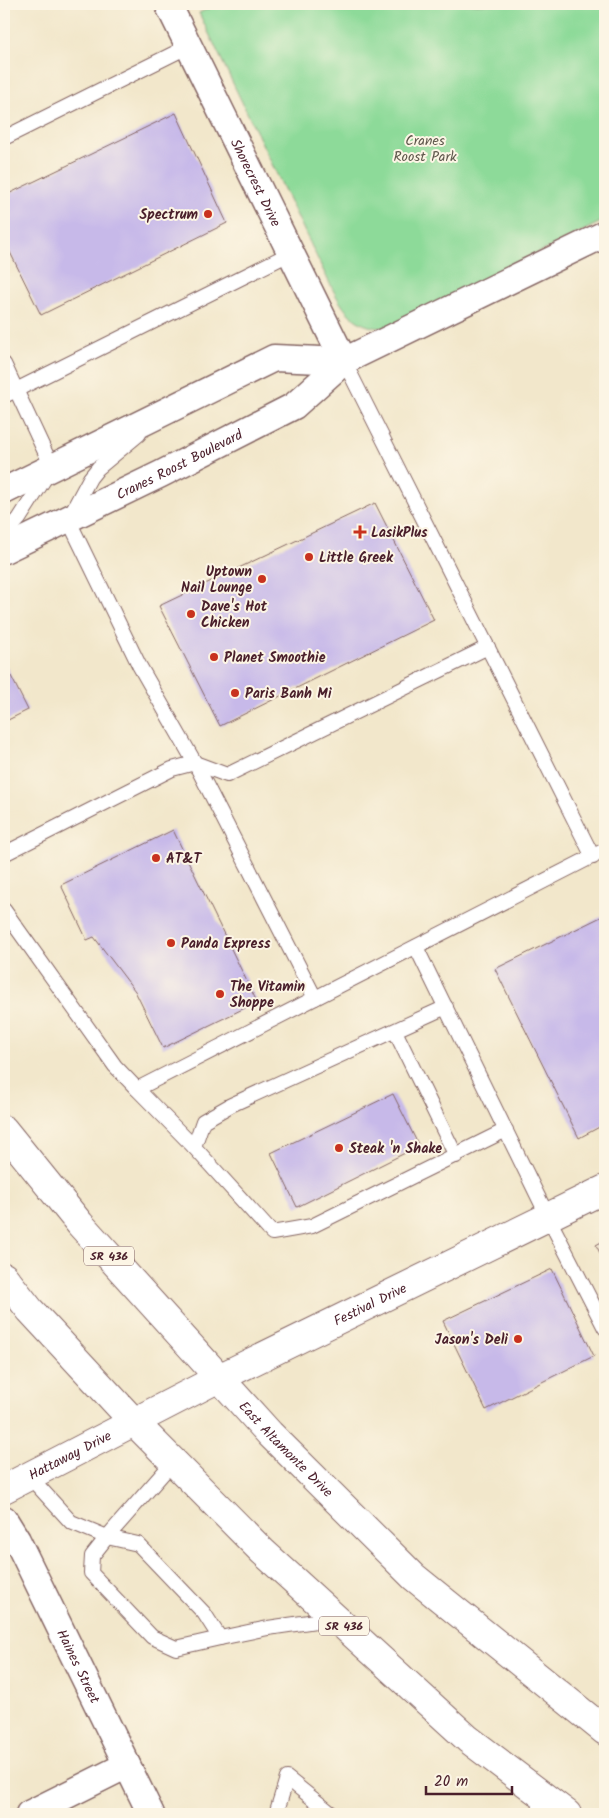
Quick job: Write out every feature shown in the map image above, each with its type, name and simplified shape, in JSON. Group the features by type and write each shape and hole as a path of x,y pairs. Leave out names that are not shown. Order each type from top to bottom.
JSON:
{"main road":[{"name":"East Altamonte Drive","path":"4,1130 80,1224 270,1434 414,1577 605,1731"},
{"name":"Festival Drive","path":"135,1423 219,1378 605,1189"},
{"name":"SR 436","path":"4,1277 30,1310 135,1423 262,1551 540,1805 567,1814"},
{"name":"Hattaway Drive","path":"4,1489 135,1423"}],"street":[{"name":"Shorecrest Drive","path":"168,4 344,361"},
{"name":"Cranes Roost Boulevard","path":"4,550 294,406 344,361 605,234"},
{"name":"Cranes Roost Boulevard","path":"4,490 274,358 344,361"},
{"name":"Haines Street","path":"4,1519 17,1540 151,1814"},
{"path":"37,1812 126,1765"}],"lane":[{"path":"4,138 189,46"},
{"path":"10,393 291,253"},
{"path":"137,1089 599,854 488,647 344,361"},
{"path":"4,364 10,393 52,467 19,519 4,535"},
{"path":"165,411 98,468 90,478 68,519 139,665 195,763 315,998"},
{"path":"4,854 172,768 195,763 227,775 488,647"},
{"path":"4,910 115,1066 194,1147 272,1233 312,1226 506,1130"},
{"path":"416,947 548,1217 605,1328"},
{"path":"194,1147 203,1121 231,1105 446,1008"},
{"path":"395,1031 456,1156"},
{"path":"173,1462 92,1556 92,1573 152,1637 176,1648 268,1628 336,1618"},
{"path":"29,1476 71,1522 107,1537 138,1544 204,1613 220,1638"},
{"path":"276,1814 287,1778 332,1814"}],"green space":[{"name":"Cranes Roost Park","path":"218,4 605,4 605,220 386,328 364,325 349,314 332,288 199,13"}],"building":[{"path":"176,113 227,223 41,315 4,240 4,196"},
{"path":"375,503 434,620 220,726 159,606"},
{"path":"4,662 28,710 4,722"},
{"path":"173,830 257,1002 163,1048 135,991 94,937 87,940 61,885"},
{"path":"605,915 605,1124 579,1138 495,969"},
{"path":"393,1094 419,1146 297,1207 271,1153"},
{"path":"605,1240 605,1263 596,1245"},
{"name":"Jason's Deli","path":"552,1269 594,1356 486,1410 443,1321"}],"place":[{"name":"Spectrum","path":"208,214"},
{"name":"LasikPlus","path":"360,532"},
{"name":"Little Greek","path":"309,557"},
{"name":"Uptown Nail Lounge","path":"262,579"},
{"name":"Dave's Hot Chicken","path":"191,614"},
{"name":"Planet Smoothie","path":"214,657"},
{"name":"Paris Banh Mi","path":"235,693"},
{"name":"AT&T","path":"156,858"},
{"name":"Panda Express","path":"171,943"},
{"name":"The Vitamin Shoppe","path":"220,994"},
{"name":"Steak 'n Shake","path":"339,1148"},
{"name":"Jason's Deli","path":"518,1339"}]}
